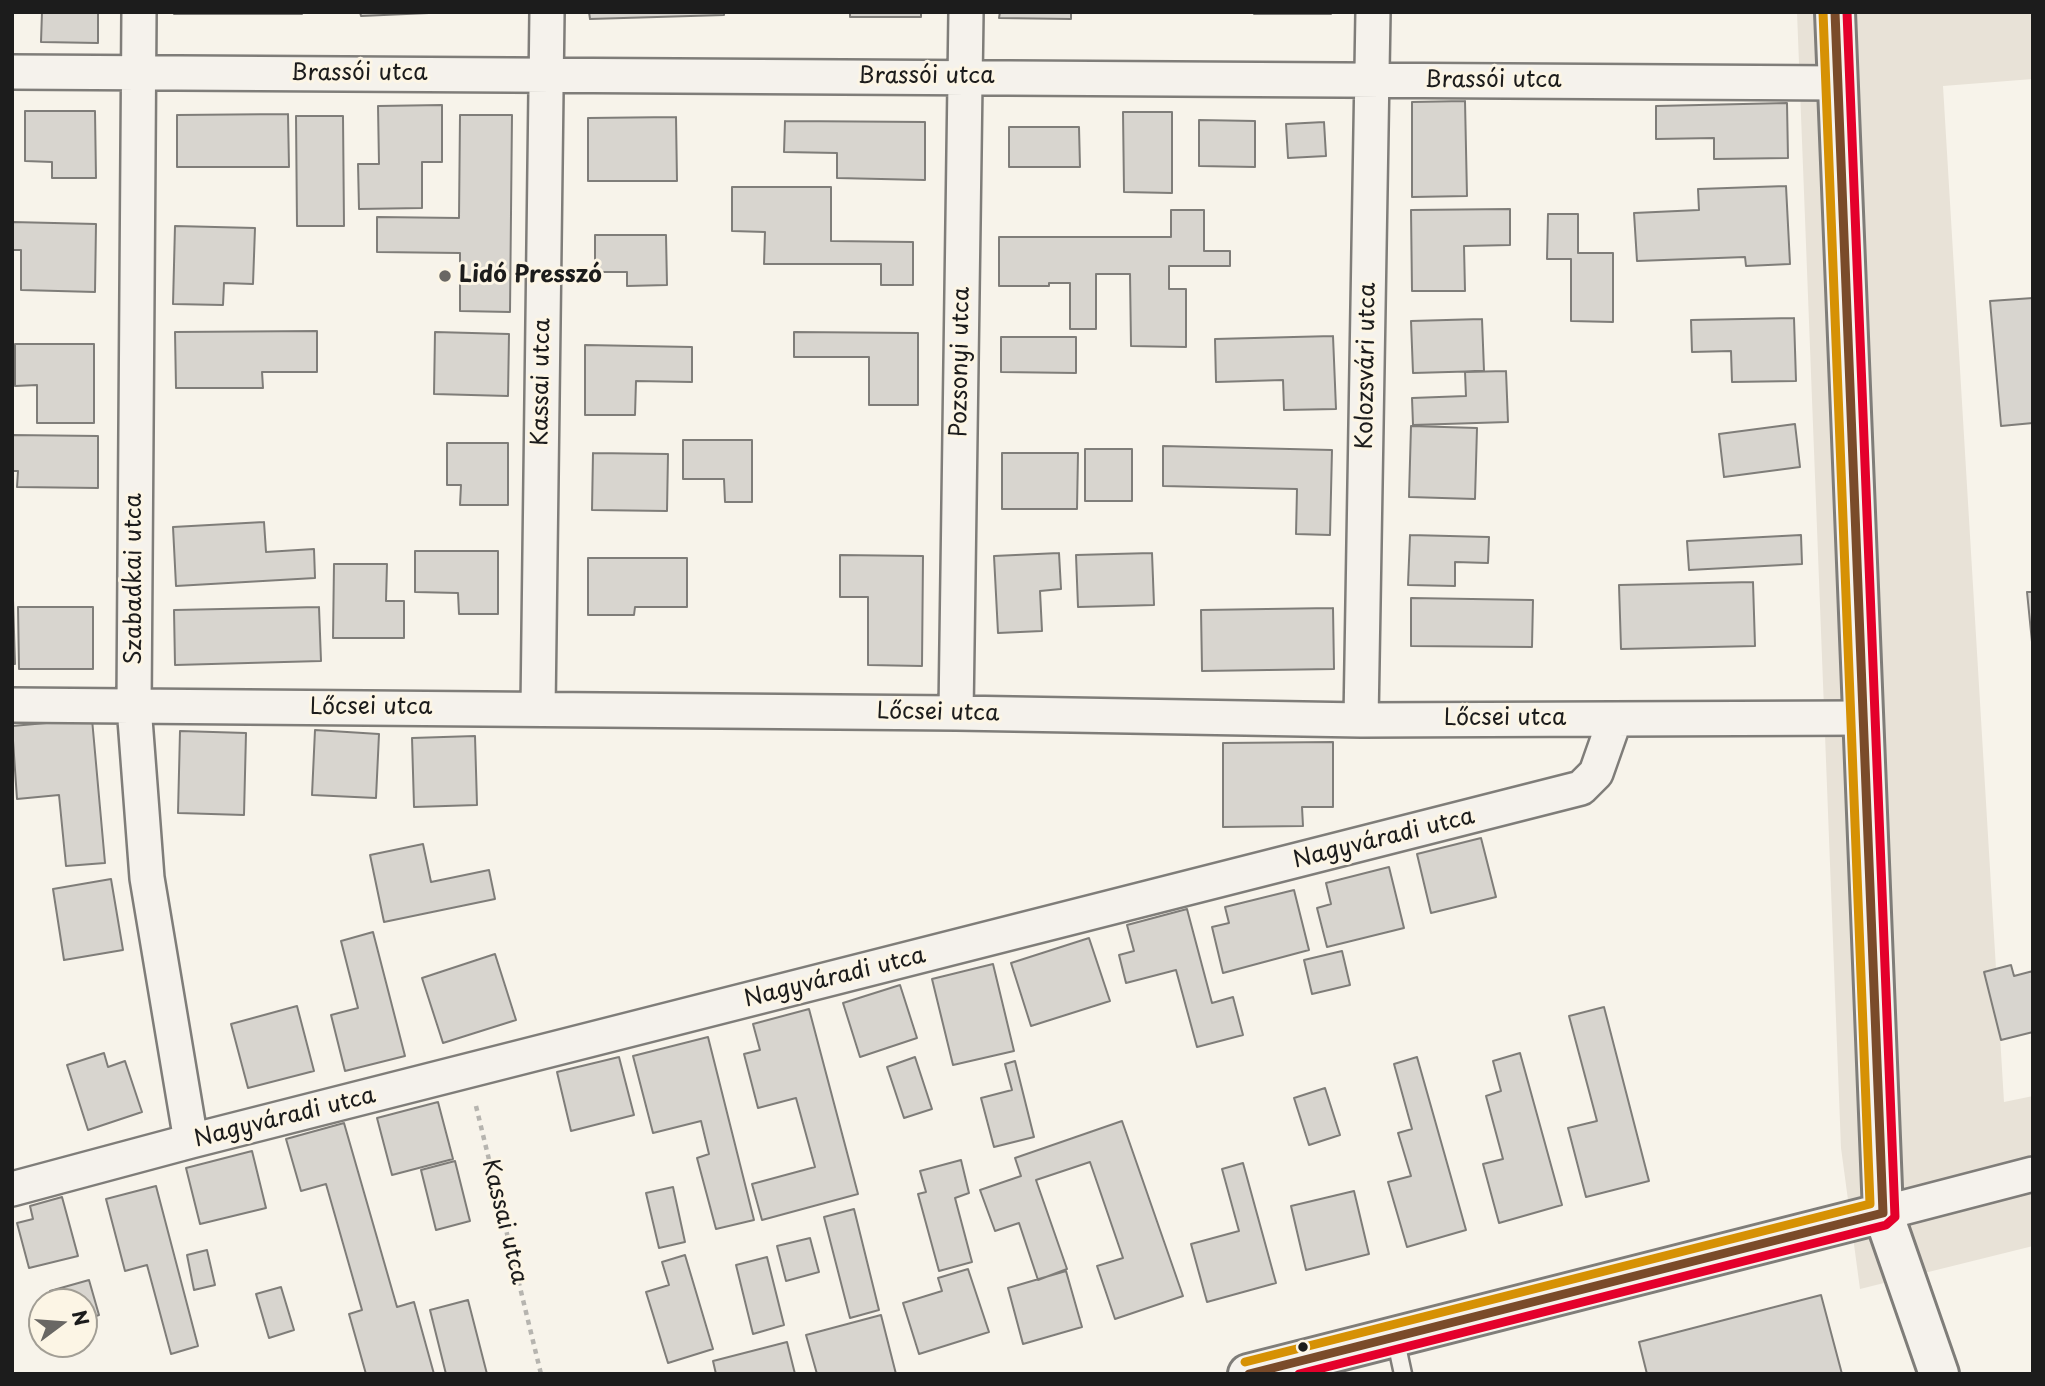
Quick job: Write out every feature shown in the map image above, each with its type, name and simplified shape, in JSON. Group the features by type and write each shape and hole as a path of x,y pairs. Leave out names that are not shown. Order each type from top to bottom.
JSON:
{"street":[{"name":"Szabadkai utca","path":"139,12 134,706 147,878 191,1141"},
{"name":"Kassai utca","path":"538,709 547,12"},
{"name":"Pozsonyi utca","path":"956,713 966,12"},
{"name":"Kolozsvári utca","path":"1362,720 1373,12"},
{"path":"1835,12 1883,1213 1939,1374"},
{"name":"Brassói utca","path":"12,72 1839,83"},
{"name":"Lőcsei utca","path":"12,705 956,713 1362,720 1864,718"},
{"name":"Nagyváradi utca","path":"12,1189 191,1141 1581,789 1596,772 1615,719"},
{"path":"1248,1374 2033,1174"}],"lane":[{"path":"1395,1337 1403,1374"}],"path":[{"name":"Kassai utca","path":"467,1071 541,1374"}],"shaded area":[{"path":"1797,12 2033,12 2033,79 1943,86 2004,1102 2033,1096 2033,1246 1860,1289 1841,1148"}],"building":[{"path":"42,12 98,12 98,43 41,42"},
{"path":"302,12 302,14 174,14"},
{"path":"360,12 429,12 429,13 361,16"},
{"path":"589,12 724,12 724,15 590,19"},
{"path":"850,12 921,12 921,17 850,17"},
{"path":"1000,12 1071,12 1071,19 999,18"},
{"path":"1331,12 1331,14 1254,14"},
{"path":"1465,101 1467,196 1412,197 1412,102"},
{"path":"1787,103 1788,158 1714,159 1714,138 1656,139 1656,106"},
{"path":"442,105 442,162 422,162 422,208 359,209 358,164 379,164 378,106"},
{"path":"25,111 95,111 96,178 52,178 52,162 25,161"},
{"path":"1123,112 1172,112 1172,193 1124,192"},
{"path":"288,114 289,167 177,167 177,115"},
{"path":"460,115 512,115 510,312 460,311 460,253 377,252 377,217 459,218"},
{"path":"296,116 343,116 344,226 297,226"},
{"path":"676,117 677,181 588,181 588,118"},
{"path":"1199,120 1255,121 1255,167 1199,166"},
{"path":"785,121 925,122 925,180 837,178 837,153 784,152"},
{"path":"1324,122 1326,156 1288,158 1286,124"},
{"path":"1009,127 1079,127 1080,167 1009,167"},
{"path":"1786,186 1790,264 1746,266 1745,257 1637,261 1634,213 1699,210 1698,189"},
{"path":"732,187 831,187 831,241 913,242 913,285 881,285 881,264 764,264 765,232 732,231"},
{"path":"1510,209 1510,245 1464,246 1465,291 1412,291 1411,210"},
{"path":"1171,210 1204,210 1204,251 1230,251 1230,266 1169,266 1169,289 1186,289 1186,347 1131,346 1130,274 1096,274 1096,329 1070,329 1070,283 1049,283 1049,286 999,286 999,237 1171,237"},
{"path":"1548,214 1578,214 1578,253 1613,253 1613,322 1571,321 1571,259 1547,259"},
{"path":"12,222 96,224 95,292 21,290 21,250 12,250"},
{"path":"175,226 255,228 253,284 224,283 223,305 173,304"},
{"path":"595,235 666,235 667,285 627,286 627,272 595,272"},
{"path":"2033,298 2033,423 2001,426 1990,301"},
{"path":"1794,318 1796,381 1732,382 1731,351 1692,352 1691,320"},
{"path":"1482,319 1484,371 1413,373 1411,321"},
{"path":"317,331 317,372 262,372 263,388 176,388 175,332"},
{"path":"435,332 509,334 508,396 434,394"},
{"path":"794,332 918,333 918,405 869,405 869,357 794,357"},
{"path":"1333,336 1336,409 1284,410 1283,380 1216,382 1215,339"},
{"path":"1001,337 1076,337 1076,373 1001,372"},
{"path":"15,344 94,344 94,423 37,423 37,385 15,386"},
{"path":"585,345 692,347 692,382 636,381 635,415 585,415"},
{"path":"1506,371 1508,422 1413,425 1412,398 1466,396 1465,372"},
{"path":"1795,424 1800,467 1724,477 1719,434"},
{"path":"1411,426 1477,428 1475,499 1409,497"},
{"path":"12,435 98,436 98,488 17,487 18,471 12,471"},
{"path":"683,440 752,440 752,502 725,502 724,479 683,479"},
{"path":"447,443 508,443 508,505 460,505 461,485 447,485"},
{"path":"1163,446 1332,450 1330,535 1296,534 1297,489 1163,486"},
{"path":"1085,449 1132,449 1132,501 1085,501"},
{"path":"593,453 668,454 667,511 592,510"},
{"path":"1002,453 1078,453 1077,509 1002,509"},
{"path":"264,522 266,552 314,549 315,578 176,586 173,527"},
{"path":"1410,535 1489,537 1488,563 1455,562 1455,586 1408,585"},
{"path":"1801,535 1802,564 1689,570 1687,541"},
{"path":"415,551 498,551 498,614 459,614 458,593 415,592"},
{"path":"1059,553 1061,589 1040,591 1042,631 998,633 994,556"},
{"path":"1152,553 1154,605 1078,607 1076,555"},
{"path":"840,555 923,556 922,666 868,665 868,597 840,597"},
{"path":"588,558 687,558 687,607 635,607 634,615 588,615"},
{"path":"334,564 387,564 386,601 404,601 404,638 333,638"},
{"path":"12,568 15,664 12,664"},
{"path":"1753,582 1755,646 1621,649 1619,585"},
{"path":"2027,592 2033,592 2033,652"},
{"path":"1411,598 1533,600 1532,647 1411,646"},
{"path":"18,607 93,607 93,669 19,669"},
{"path":"319,607 321,661 175,665 174,610"},
{"path":"1333,608 1334,669 1202,671 1201,610"},
{"path":"92,719 105,863 66,866 59,795 17,799 12,726"},
{"path":"315,730 379,734 376,798 312,795"},
{"path":"180,731 246,733 244,815 178,813"},
{"path":"475,736 477,805 414,807 412,738"},
{"path":"1333,742 1333,807 1302,807 1303,826 1223,827 1223,743"},
{"path":"1481,838 1496,897 1431,913 1417,854"},
{"path":"423,844 431,882 489,870 495,899 384,922 370,855"},
{"path":"1389,867 1404,928 1327,947 1317,908 1331,904 1326,883"},
{"path":"111,879 123,950 64,960 53,889"},
{"path":"1294,890 1309,950 1223,973 1212,927 1229,923 1225,907"},
{"path":"1187,909 1212,1003 1233,997 1243,1035 1197,1047 1176,970 1126,983 1119,955 1134,951 1127,925"},
{"path":"373,932 405,1056 345,1071 331,1015 358,1008 341,941"},
{"path":"1089,938 1110,1001 1031,1026 1011,963"},
{"path":"1342,951 1350,985 1312,994 1304,960"},
{"path":"495,954 516,1020 443,1043 422,978"},
{"path":"993,964 1014,1051 953,1065 932,979"},
{"path":"2011,965 2014,976 2033,971 2033,1032 2001,1040 1984,972"},
{"path":"900,985 917,1038 860,1057 843,1003"},
{"path":"297,1006 314,1071 248,1088 231,1024"},
{"path":"1604,1007 1649,1181 1586,1197 1568,1128 1597,1121 1569,1016"},
{"path":"809,1009 858,1194 762,1220 752,1184 815,1167 796,1098 758,1108 744,1054 760,1050 753,1024"},
{"path":"708,1037 754,1220 716,1229 697,1158 709,1154 701,1121 653,1133 633,1056"},
{"path":"104,1053 108,1067 125,1061 142,1112 88,1130 67,1065"},
{"path":"1520,1053 1562,1205 1499,1223 1483,1164 1503,1159 1486,1096 1501,1091 1493,1061"},
{"path":"619,1057 634,1115 571,1131 557,1072"},
{"path":"915,1057 932,1109 904,1118 887,1067"},
{"path":"1417,1057 1466,1230 1407,1247 1388,1182 1411,1176 1398,1133 1412,1129 1394,1064"},
{"path":"1015,1061 1034,1137 994,1147 981,1098 1012,1090 1005,1064"},
{"path":"1325,1088 1340,1135 1309,1145 1294,1098"},
{"path":"438,1102 453,1159 392,1175 377,1118"},
{"path":"1122,1121 1183,1296 1115,1319 1097,1266 1123,1258 1090,1162 1036,1180 1067,1269 1038,1280 1019,1223 995,1231 980,1190 1021,1176 1015,1158"},
{"path":"344,1123 397,1307 414,1302 434,1374 366,1374 349,1314 362,1310 326,1184 301,1191 286,1139"},
{"path":"252,1151 266,1208 200,1224 186,1168"},
{"path":"961,1160 969,1193 955,1198 972,1262 939,1271 918,1194 926,1192 920,1171"},
{"path":"455,1161 470,1221 436,1230 421,1170"},
{"path":"1243,1163 1276,1283 1207,1302 1191,1244 1239,1231 1222,1169"},
{"path":"156,1186 198,1346 171,1354 147,1265 125,1271 106,1199"},
{"path":"673,1187 685,1242 659,1248 646,1193"},
{"path":"1354,1191 1369,1254 1306,1270 1291,1206"},
{"path":"62,1197 78,1256 29,1268 17,1223 33,1219 30,1206"},
{"path":"854,1209 879,1310 850,1318 824,1217"},
{"path":"810,1238 819,1272 786,1281 777,1246"},
{"path":"207,1250 215,1285 194,1290 187,1255"},
{"path":"685,1255 713,1349 668,1363 646,1292 669,1285 662,1262"},
{"path":"767,1257 784,1325 753,1334 736,1265"},
{"path":"968,1269 989,1332 919,1354 903,1303 942,1291 938,1278"},
{"path":"1066,1271 1082,1327 1023,1344 1008,1288"},
{"path":"89,1280 91,1288 61,1288"},
{"path":"281,1287 294,1330 269,1338 256,1294"},
{"path":"1821,1295 1842,1374 1647,1374 1639,1342"},
{"path":"468,1300 487,1374 446,1374 430,1310"},
{"path":"881,1315 896,1374 817,1374 806,1335"},
{"path":"787,1342 795,1374 716,1374 713,1361"}],"transit line":[{"path":"1245,1362 1870,1204 1823,12"},
{"path":"1249,1374 1883,1213 1835,12"},
{"path":"1299,1374 1886,1225 1895,1217 1847,12"}],"place":[{"name":"Lidó Presszó","path":"445,276"}]}
